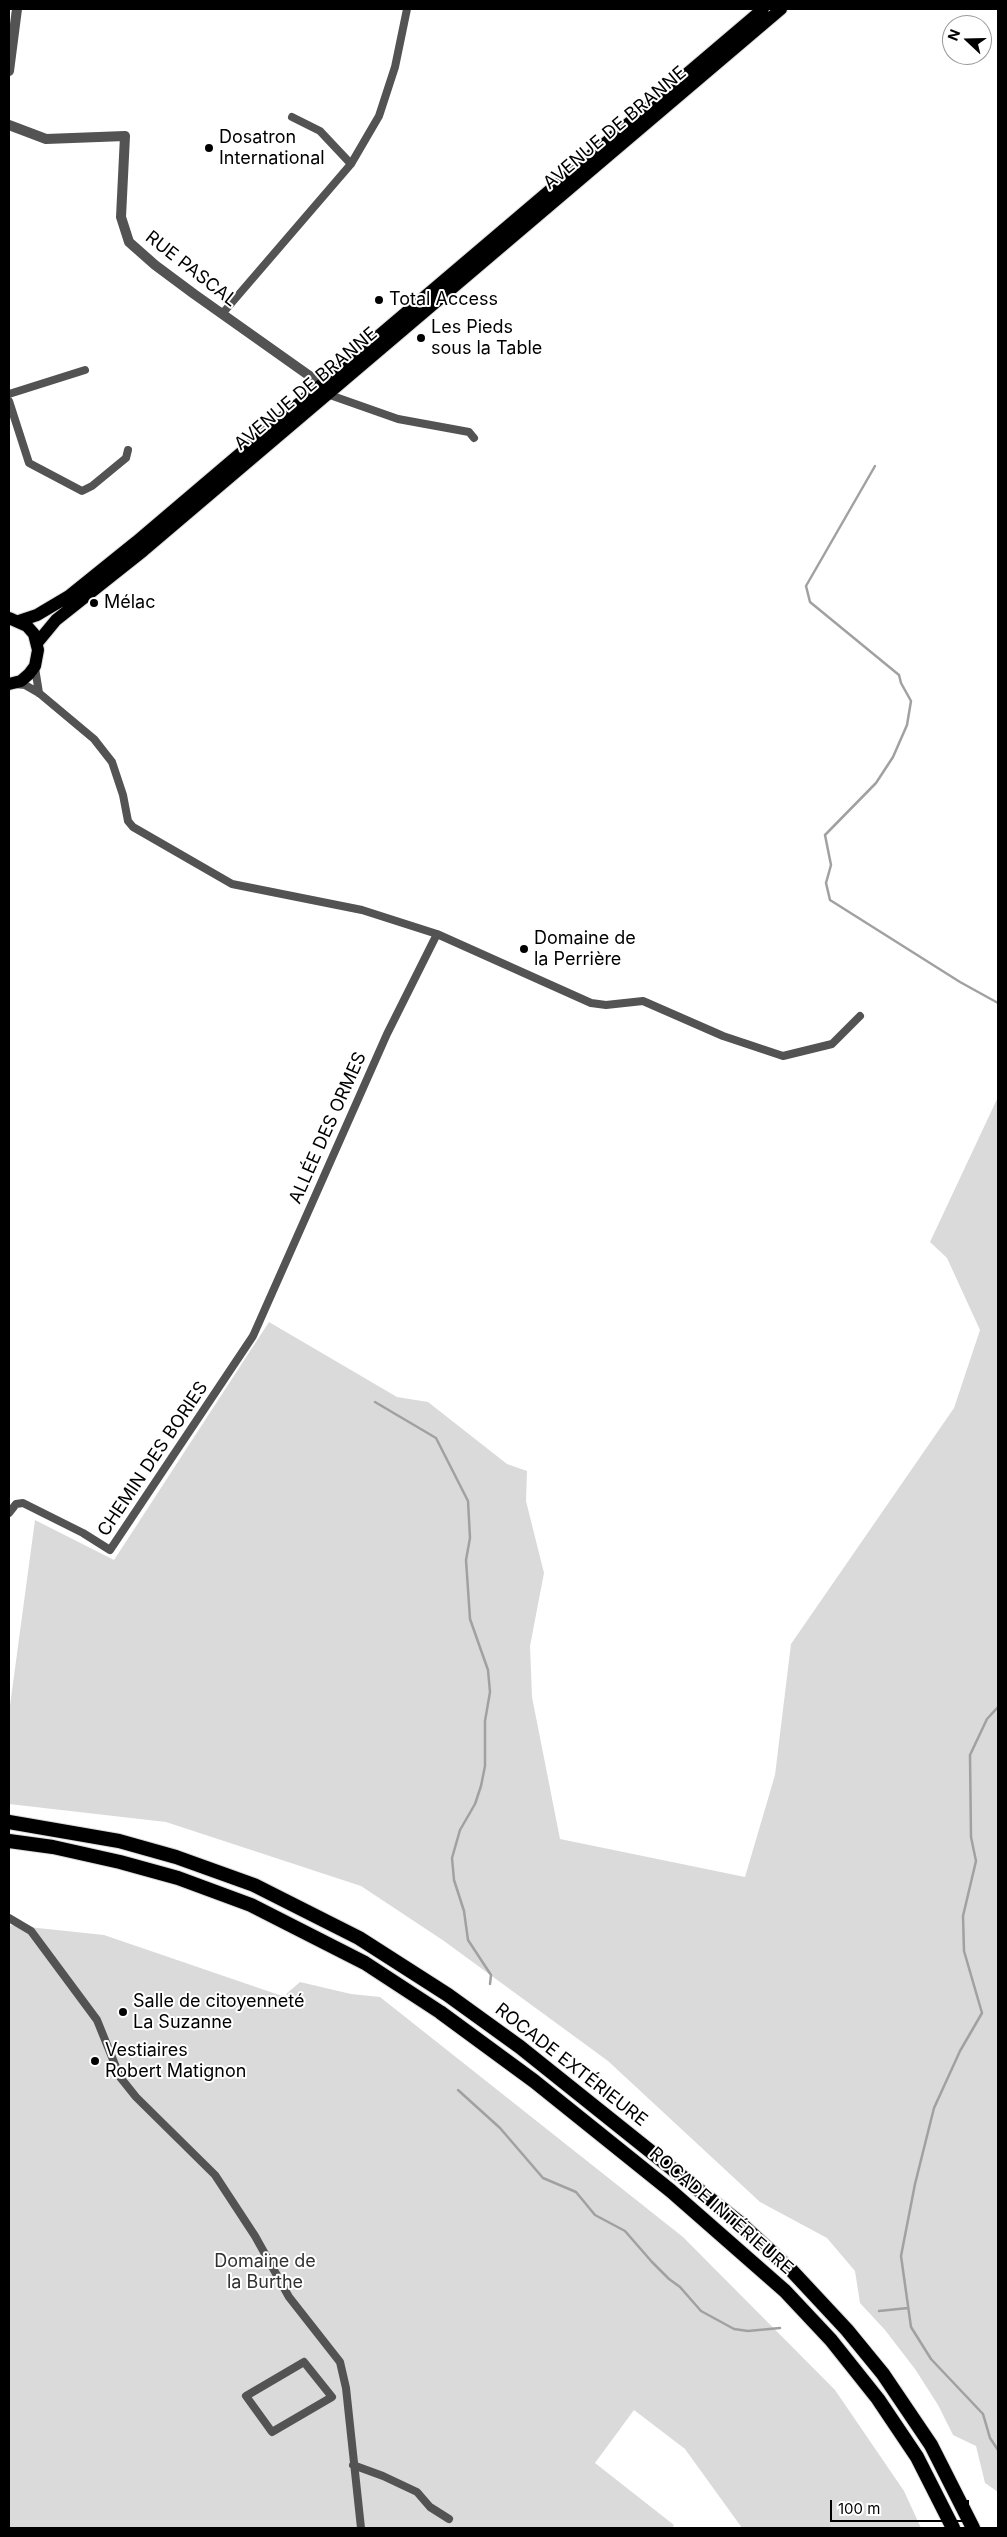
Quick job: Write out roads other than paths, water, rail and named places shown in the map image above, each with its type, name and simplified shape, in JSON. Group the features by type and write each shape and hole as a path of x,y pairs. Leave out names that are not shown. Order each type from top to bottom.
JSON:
{"highway":[{"name":"ROCADE EXTÉRIEURE","path":"9,1822 119,1841 176,1857 254,1886 359,1938 448,1995 520,2047 740,2224 792,2271 841,2323 883,2374 931,2444 973,2528"},
{"name":"ROCADE INTÉRIEURE","path":"9,1841 120,1862 178,1878 251,1905 365,1963 440,2012 534,2081 672,2191 785,2291 831,2340 878,2399 917,2457 953,2528"}],"main road":[{"name":"AVENUE DE BRANNE","path":"37,643 56,620 143,551 324,389 764,9"},
{"name":"AVENUE DE BRANNE","path":"12,617 37,615 68,596 324,389 781,9"},
{"path":"10,684 25,678 35,666 38,658 34,634 12,617"}],"street":[{"path":"9,71 17,9"},
{"path":"222,314 351,164 379,116 395,67 407,9"},
{"path":"292,117 320,131 351,164"},
{"name":"RUE PASCAL","path":"9,126 46,139 125,136 120,217 129,242 155,265 324,389"},
{"path":"9,394 85,370"},
{"path":"324,389 398,419 469,432 474,438"},
{"path":"9,401 29,463 82,490 92,486 126,458 128,450"},
{"path":"35,666 35,677 39,693"},
{"path":"10,684 25,685 39,693 94,739 112,762 123,795 128,821 133,827 232,884 362,910 437,934 591,1003 606,1005 643,1001 723,1036 783,1056 832,1044 860,1016"},
{"name":"ALLÉE DES ORMES","path":"253,1336 387,1034 437,934"},
{"name":"CHEMIN DES BORIES","path":"9,1513 16,1504 23,1503 75,1529 110,1550 253,1336"},
{"path":"9,1918 31,1931 97,2020 120,2076 136,2097 215,2175 255,2236 289,2297 340,2362 346,2388 352,2465 361,2528"},
{"path":"304,2362 332,2397 272,2432 249,2402 246,2396 304,2362"},
{"path":"352,2465 383,2476 417,2492 430,2507 449,2519"}],"waterway":[{"path":"875,466 806,586 810,602 899,675 901,683 911,701 907,725 893,757 876,783 825,835 831,865 826,883 830,900 960,982 998,1003"},
{"path":"375,1402 436,1438 468,1501 470,1538 466,1560 470,1619 488,1670 490,1692 485,1721 485,1766 481,1786 475,1804 460,1830 452,1858 454,1880 464,1911 468,1940 491,1975 490,1984"},
{"path":"998,1707 987,1719 970,1755 971,1837 976,1861 963,1916 964,1951 982,2013 960,2051 934,2108 915,2184 901,2256 911,2327 931,2359 983,2414 990,2438 998,2450"},
{"path":"458,2090 500,2128 543,2178 576,2192 595,2215 625,2231 652,2262 680,2287 701,2311 734,2329 748,2331 780,2328"},
{"path":"879,2311 908,2308"}],"place":[{"name":"Dosatron International","path":"209,148"},
{"name":"Total Access","path":"379,300"},
{"name":"Les Pieds sous la Table","path":"421,338"},
{"name":"Mélac","path":"94,603"},
{"name":"Domaine de la Perrière","path":"524,949"},
{"name":"Salle de citoyenneté La Suzanne","path":"123,2012"},
{"name":"Vestiaires Robert Matignon","path":"95,2061"}],"park label":[{"name":"Domaine de la Burthe","path":"265,2272"}]}
